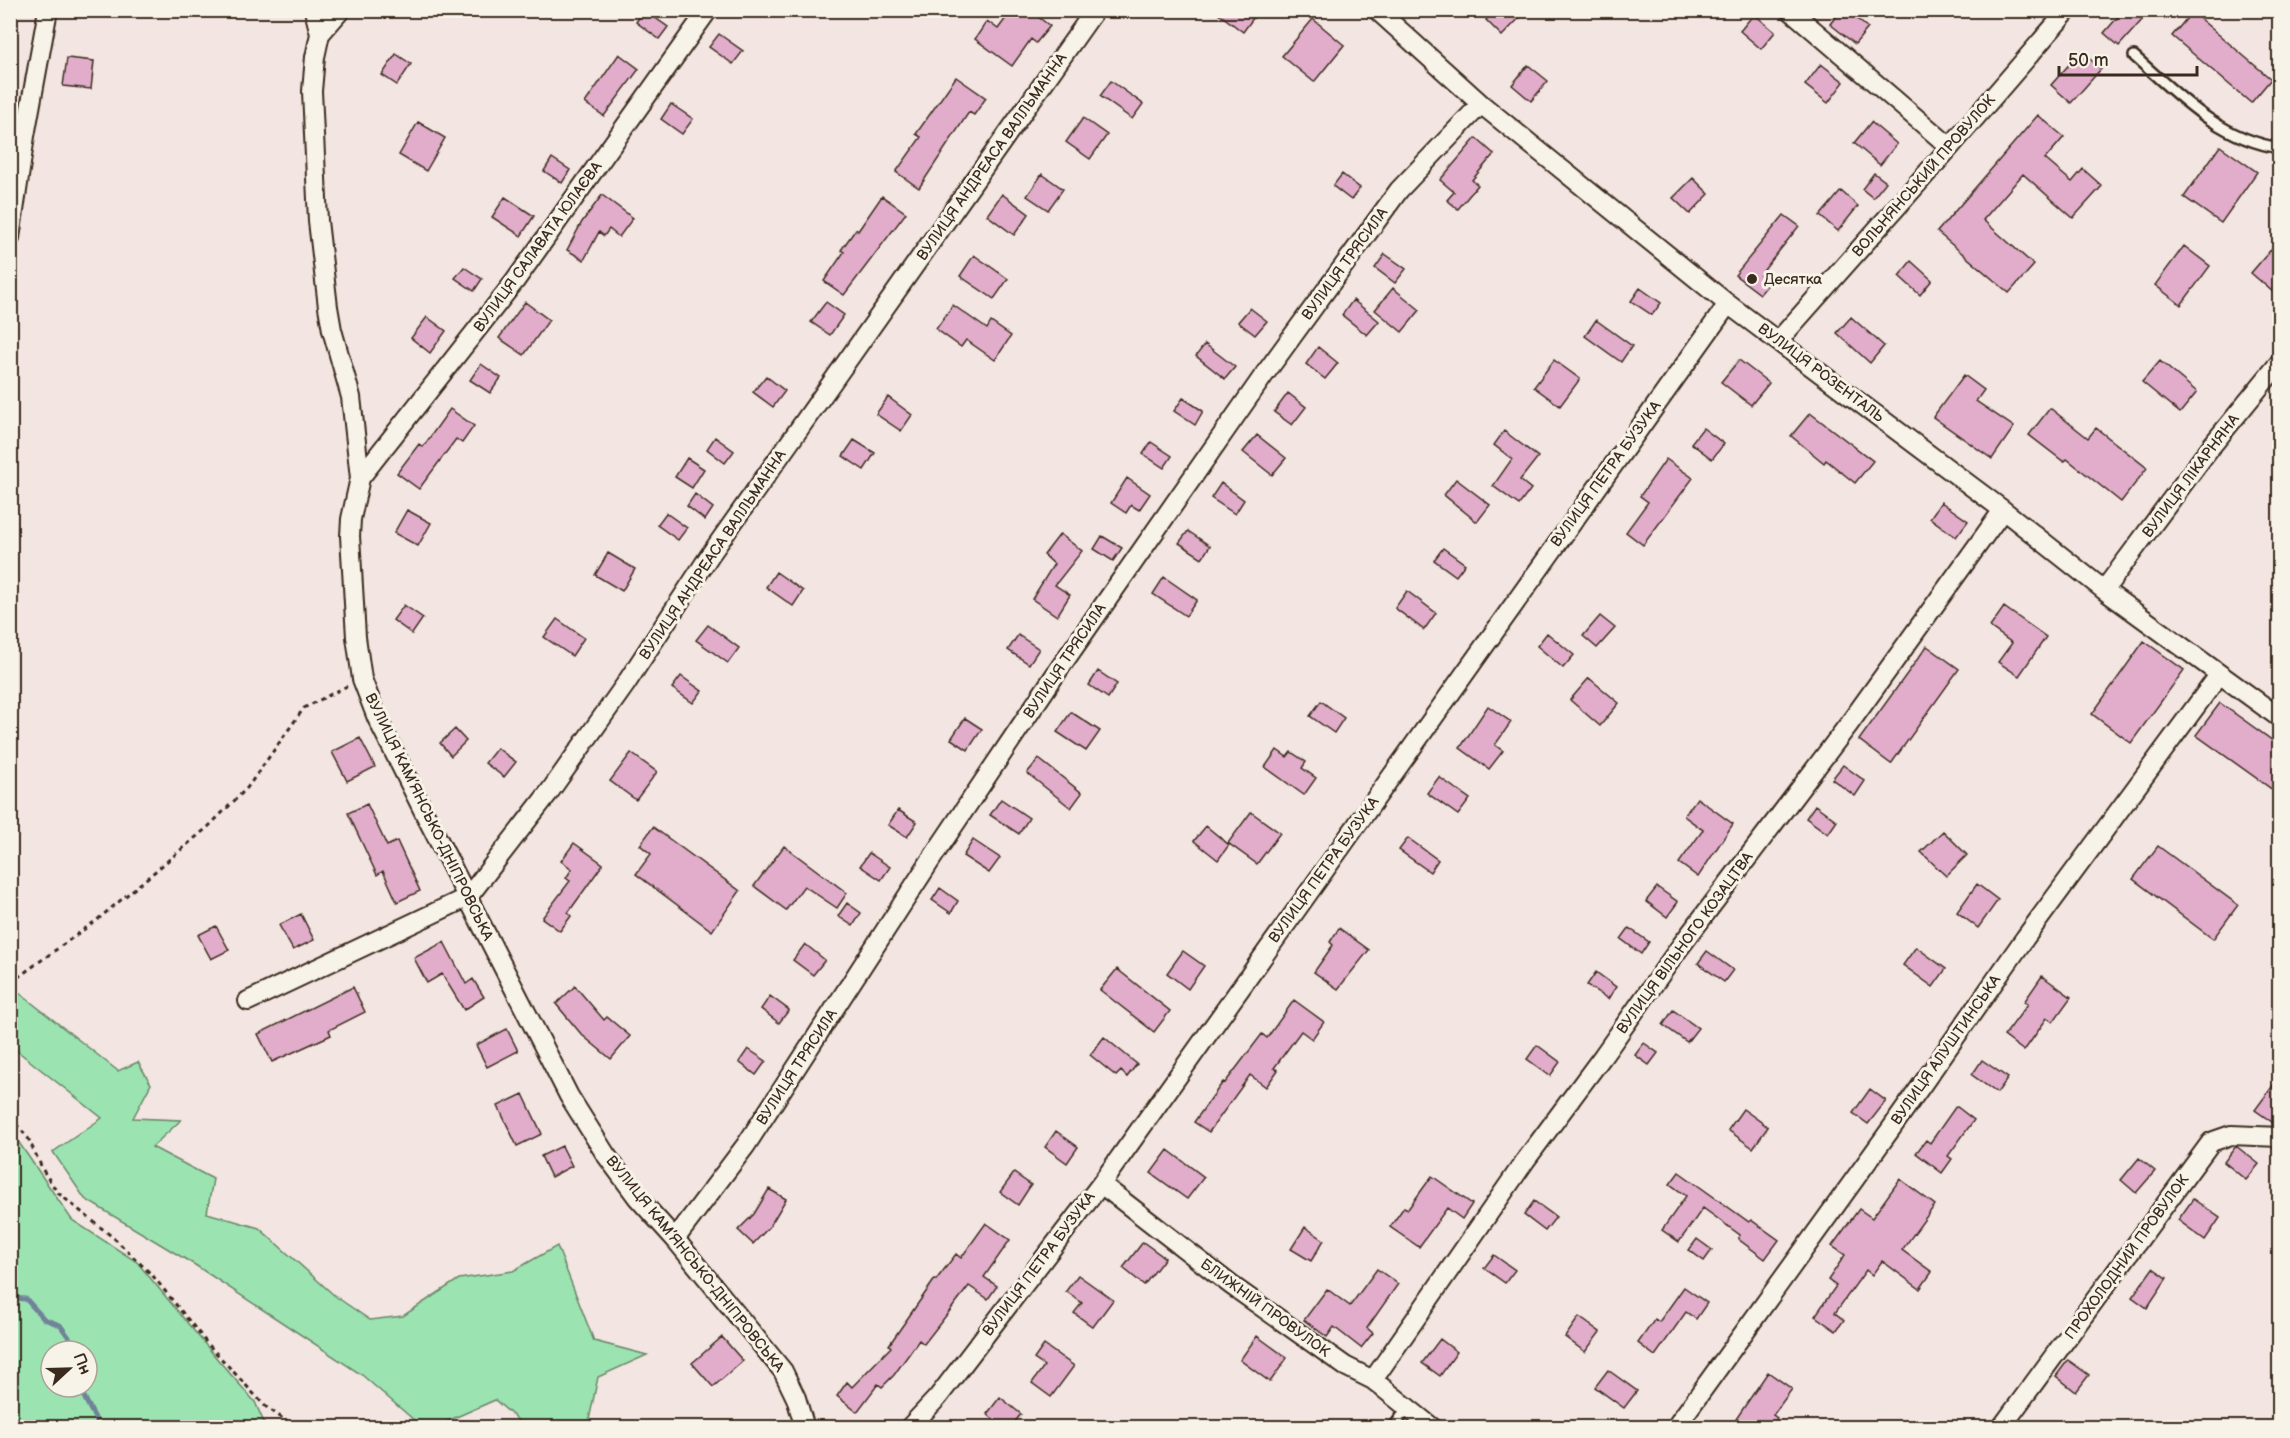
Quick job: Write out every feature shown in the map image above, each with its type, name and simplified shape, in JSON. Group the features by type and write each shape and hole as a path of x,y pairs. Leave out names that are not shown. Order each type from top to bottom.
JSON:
{"street":[{"path":"10,238 18,141 48,10"},
{"name":"ВУЛИЦЯ КАМ’ЯНСЬКО-ДНІПРОВСЬКА","path":"314,10 321,34 315,57 312,91 318,221 327,307 351,397 360,478 351,519 350,536 356,637 362,679 377,718 568,1095 637,1197 675,1239 783,1371 796,1398 806,1428"},
{"path":"321,34 341,10"},
{"name":"ВУЛИЦЯ САЛАВАТА ЮЛАЄВА","path":"360,478 515,282 708,10"},
{"name":"ВУЛИЦЯ АНДРЕАСА ВАЛЛЬМАННА","path":"248,1001 468,897 550,791 625,685 711,555 1095,10"},
{"name":"ВУЛИЦЯ РОЗЕНТАЛЬ","path":"1377,10 1481,104 1728,304 2003,510 2104,590 2280,718"},
{"path":"1790,10 1950,147"},
{"name":"ВОЛЬНЯНСЬКИЙ ПРОВУЛОК","path":"1778,341 2068,10"},
{"name":"ВУЛИЦЯ ТРЯСИЛА","path":"675,1239 746,1145 976,792 1264,375 1399,190 1481,104"},
{"name":"ВУЛИЦЯ ПЕТРА БУЗУКА","path":"909,1428 938,1397 1101,1184 1728,304"},
{"name":"ВУЛИЦЯ ЛІКАРНЯНА","path":"2104,590 2209,449 2280,363"},
{"name":"ВУЛИЦЯ ВІЛЬНОГО КОЗАЦТВА","path":"1373,1380 1525,1161 1603,1056 1680,946 1849,724 2003,510"},
{"name":"ВУЛИЦЯ АЛУШТИНСЬКА","path":"1675,1428 1893,1126 2025,938 2219,675"},
{"name":"ПРОХОЛОДНИЙ ПРОВУЛОК","path":"2001,1428 2211,1142 2230,1135 2280,1137"},
{"name":"БЛИЖНІЙ ПРОВУЛОК","path":"1101,1184 1231,1285 1346,1366 1373,1380 1433,1428"}],"lane":[{"path":"2133,56 2215,125 2261,145 2280,148"},
{"path":"1393,1428 1407,1408"}],"path":[{"path":"10,983 97,920 208,827 247,788 304,708 362,679"},
{"path":"10,1117 28,1138 44,1172 58,1193 115,1239 153,1276 206,1342 265,1406 296,1428"}],"green space":[{"path":"18,992 118,1071 138,1062 151,1084 133,1118 181,1120 152,1147 213,1179 207,1213 259,1228 335,1296 370,1320 403,1316 459,1279 513,1271 557,1246 594,1341 647,1355 598,1377 589,1420 574,1427 526,1427 495,1400 434,1427 422,1427 362,1375 195,1265 85,1199 53,1152 102,1118 11,1046"},
{"path":"11,1131 72,1220 137,1262 255,1402 266,1427 11,1427"}],"building":[{"path":"644,10 668,27 659,39 636,22"},
{"path":"1012,10 1029,10 1050,26 1036,43 1031,39 1012,66 975,39 987,21 998,29"},
{"path":"1214,10 1259,10 1243,32"},
{"path":"1495,10 1527,10 1502,36 1486,20"},
{"path":"1841,10 1846,10 1868,28 1855,44 1830,24"},
{"path":"2124,10 2151,10 2119,46 2104,33"},
{"path":"2192,12 2271,79 2251,103 2172,36"},
{"path":"1754,14 1775,32 1761,49 1740,31"},
{"path":"1313,19 1344,45 1314,82 1282,56"},
{"path":"719,34 743,51 733,64 709,47"},
{"path":"2081,51 2101,69 2071,103 2051,85"},
{"path":"396,54 411,64 397,85 382,75"},
{"path":"619,54 639,69 604,116 585,103"},
{"path":"67,58 94,61 91,89 63,86"},
{"path":"1821,64 1844,82 1828,103 1805,85"},
{"path":"1528,65 1548,81 1531,101 1512,85"},
{"path":"956,77 986,98 974,115 969,112 919,188 896,172 921,137 916,134"},
{"path":"1111,81 1143,104 1132,119 1100,96"},
{"path":"671,104 693,119 682,134 661,119"},
{"path":"2038,115 2064,137 2045,159 2072,182 2083,169 2102,186 2073,218 2023,174 1983,220 2034,265 2009,293 1937,232"},
{"path":"1083,118 1107,135 1090,159 1066,142"},
{"path":"418,122 445,138 426,171 399,155"},
{"path":"1871,122 1897,144 1880,165 1854,143"},
{"path":"1476,138 1494,154 1472,180 1478,185 1458,209 1447,200 1454,192 1440,180"},
{"path":"2220,146 2257,172 2221,223 2184,197"},
{"path":"552,158 570,170 562,183 544,171"},
{"path":"1874,173 1886,182 1873,198 1862,189"},
{"path":"1042,174 1063,189 1048,210 1027,196"},
{"path":"1342,174 1360,188 1351,200 1333,186"},
{"path":"1693,178 1709,194 1690,214 1673,198"},
{"path":"1841,191 1858,206 1838,231 1820,216"},
{"path":"1002,194 1029,214 1014,235 987,215"},
{"path":"602,195 633,218 619,237 609,229 604,236 599,232 584,260 567,250 582,222"},
{"path":"882,196 906,213 844,295 824,281 844,252 841,250 856,229 858,231"},
{"path":"505,197 534,216 521,236 492,217"},
{"path":"1784,215 1799,226 1760,275 1770,282 1760,294 1735,275"},
{"path":"2280,239 2280,298 2251,273"},
{"path":"2184,246 2210,266 2181,305 2155,285"},
{"path":"1385,254 1406,269 1395,283 1375,268"},
{"path":"974,255 1008,279 994,299 960,276"},
{"path":"1911,261 1932,280 1920,295 1899,276"},
{"path":"464,267 482,279 474,291 455,278"},
{"path":"1393,288 1420,310 1402,332 1375,310"},
{"path":"1640,288 1661,303 1652,315 1631,301"},
{"path":"1353,300 1379,321 1367,335 1342,315"},
{"path":"525,302 549,320 524,355 499,338"},
{"path":"826,302 844,315 830,335 811,322"},
{"path":"953,305 987,329 991,322 1011,336 995,360 966,340 961,347 936,329"},
{"path":"1250,308 1267,321 1255,335 1238,322"},
{"path":"427,317 446,331 430,353 411,338"},
{"path":"1851,317 1884,346 1870,363 1837,333"},
{"path":"1596,320 1632,346 1621,362 1585,336"},
{"path":"1205,344 1235,367 1225,379 1196,356"},
{"path":"1318,347 1338,363 1325,379 1306,364"},
{"path":"1554,360 1580,379 1560,406 1534,387"},
{"path":"1739,360 1769,383 1751,405 1721,382"},
{"path":"2160,361 2197,392 2180,413 2142,382"},
{"path":"481,364 501,378 490,393 470,380"},
{"path":"1964,375 1984,390 1976,401 2014,427 1992,459 1933,417"},
{"path":"766,376 785,391 773,407 753,392"},
{"path":"1288,393 1306,407 1292,425 1274,412"},
{"path":"888,397 912,415 901,431 876,414"},
{"path":"1183,398 1203,411 1195,425 1174,411"},
{"path":"2050,408 2088,438 2096,428 2147,468 2121,502 2067,459 2064,462 2029,435"},
{"path":"450,409 474,426 462,443 456,439 419,489 397,473 419,444 423,447"},
{"path":"1810,413 1873,461 1855,483 1826,460 1824,463 1791,436"},
{"path":"1703,428 1724,444 1712,459 1691,443"},
{"path":"1504,431 1538,457 1520,480 1531,489 1519,505 1493,486 1512,459 1494,445"},
{"path":"1257,435 1286,458 1272,475 1243,452"},
{"path":"715,437 734,451 725,463 707,449"},
{"path":"854,440 875,453 864,470 843,456"},
{"path":"1151,442 1172,456 1164,468 1143,454"},
{"path":"687,458 704,469 692,488 675,477"},
{"path":"1666,459 1693,478 1643,545 1626,532 1648,502 1640,496"},
{"path":"1127,478 1150,494 1139,510 1131,505 1126,513 1111,503"},
{"path":"1456,479 1490,505 1477,522 1444,495"},
{"path":"1221,483 1244,500 1235,514 1211,498"},
{"path":"695,494 713,508 705,520 687,506"},
{"path":"1941,502 1968,521 1956,537 1930,518"},
{"path":"407,510 431,523 418,546 394,533"},
{"path":"666,513 687,528 678,540 657,525"},
{"path":"1188,531 1210,546 1202,558 1179,543"},
{"path":"1060,534 1082,551 1055,585 1070,595 1057,616 1032,599 1054,564 1044,555"},
{"path":"1102,536 1122,548 1113,561 1094,549"},
{"path":"1443,548 1465,564 1456,576 1434,560"},
{"path":"608,553 635,569 622,591 595,575"},
{"path":"776,572 803,591 793,606 766,587"},
{"path":"1164,577 1197,600 1186,616 1153,594"},
{"path":"1407,591 1436,613 1424,630 1395,608"},
{"path":"404,605 423,618 412,634 393,620"},
{"path":"2004,607 2046,637 2019,676 1998,662 2012,643 1990,627"},
{"path":"1600,616 1615,628 1597,648 1583,636"},
{"path":"557,619 584,638 572,656 544,637"},
{"path":"708,625 739,648 728,663 696,640"},
{"path":"1547,633 1574,655 1563,668 1537,646"},
{"path":"1018,635 1039,649 1029,664 1008,650"},
{"path":"2144,641 2184,670 2131,743 2092,714"},
{"path":"1927,646 1959,669 1891,764 1859,740"},
{"path":"1098,671 1117,684 1108,698 1089,685"},
{"path":"681,676 702,691 693,703 672,688"},
{"path":"1589,678 1619,703 1600,726 1570,700"},
{"path":"1321,701 1344,718 1334,733 1310,716"},
{"path":"2220,703 2280,746 2280,795 2196,735"},
{"path":"1488,706 1511,722 1495,745 1503,751 1489,769 1460,748"},
{"path":"1071,712 1100,731 1086,751 1057,732"},
{"path":"965,718 982,729 968,750 951,739"},
{"path":"455,729 466,741 451,756 440,743"},
{"path":"360,738 375,767 347,781 332,752"},
{"path":"497,748 516,762 504,777 485,763"},
{"path":"1277,750 1287,757 1291,752 1306,762 1302,768 1316,778 1304,795 1265,767"},
{"path":"631,753 657,772 636,800 610,781"},
{"path":"1039,759 1082,793 1071,808 1027,773"},
{"path":"1843,765 1865,781 1855,796 1832,779"},
{"path":"1439,777 1470,799 1458,815 1427,793"},
{"path":"1697,798 1733,824 1698,877 1679,863 1703,830 1684,816"},
{"path":"1001,799 1029,818 1019,834 990,815"},
{"path":"367,804 387,846 397,841 420,891 397,902 383,871 377,875 348,813"},
{"path":"1815,805 1837,821 1828,834 1806,818"},
{"path":"898,810 917,822 907,837 888,825"},
{"path":"1251,812 1280,833 1257,864 1228,843"},
{"path":"1206,826 1229,845 1218,860 1194,841"},
{"path":"653,827 740,891 712,931 636,874 651,854 640,845"},
{"path":"1943,831 1967,855 1946,876 1921,852"},
{"path":"1408,838 1438,860 1430,872 1399,850"},
{"path":"973,840 1000,858 989,873 963,856"},
{"path":"574,843 603,864 568,913 571,916 560,931 542,918 570,881 566,878 572,869 561,861"},
{"path":"784,846 847,893 837,908 804,886 786,910 754,886"},
{"path":"2158,846 2238,905 2213,939 2133,879"},
{"path":"869,853 890,867 881,880 860,866"},
{"path":"1977,884 1998,900 1978,928 1957,912"},
{"path":"1657,887 1678,902 1667,917 1646,901"},
{"path":"940,888 958,901 951,913 932,900"},
{"path":"847,903 861,913 853,926 838,916"},
{"path":"301,914 314,940 293,950 279,925"},
{"path":"216,926 229,950 211,959 198,935"},
{"path":"1339,928 1369,950 1338,989 1314,972 1333,945 1330,942"},
{"path":"1629,928 1649,942 1641,954 1621,939"},
{"path":"444,942 466,984 473,979 484,997 464,1010 442,974 427,983 414,958"},
{"path":"805,944 825,960 813,975 793,960"},
{"path":"1916,947 1946,969 1933,987 1903,965"},
{"path":"1183,951 1204,966 1188,989 1167,973"},
{"path":"1707,951 1733,970 1724,982 1698,963"},
{"path":"1117,969 1170,1011 1154,1032 1100,990"},
{"path":"1596,972 1616,987 1608,999 1587,985"},
{"path":"2042,976 2071,997 2053,1022 2047,1018 2024,1051 2004,1036 2028,1004 2024,1002"},
{"path":"575,986 604,1020 607,1017 630,1036 611,1059 582,1035 556,1004"},
{"path":"353,987 365,1012 329,1030 331,1035 272,1062 258,1034"},
{"path":"770,996 789,1010 779,1023 761,1009"},
{"path":"1294,1000 1324,1022 1312,1039 1301,1031 1274,1068 1278,1070 1266,1087 1250,1075 1209,1132 1194,1122 1262,1034 1267,1038"},
{"path":"1673,1010 1698,1028 1687,1042 1663,1025"},
{"path":"507,1029 518,1051 487,1067 476,1045"},
{"path":"1104,1037 1137,1064 1127,1077 1121,1071 1116,1076 1090,1055"},
{"path":"1644,1043 1658,1053 1649,1065 1635,1055"},
{"path":"1537,1045 1560,1062 1550,1076 1527,1059"},
{"path":"748,1049 766,1061 756,1075 739,1062"},
{"path":"1982,1060 2008,1078 1997,1093 1972,1075"},
{"path":"2280,1076 2280,1111 2272,1122 2255,1110"},
{"path":"1870,1089 1886,1101 1868,1124 1853,1113"},
{"path":"523,1094 542,1134 517,1146 498,1106"},
{"path":"1956,1106 1974,1120 1948,1156 1952,1159 1942,1173 1916,1153 1926,1140 1930,1143"},
{"path":"1743,1109 1768,1127 1753,1148 1728,1130"},
{"path":"1056,1131 1078,1147 1067,1163 1045,1147"},
{"path":"562,1146 572,1166 551,1177 541,1156"},
{"path":"2236,1146 2259,1164 2246,1180 2224,1162"},
{"path":"1168,1150 1204,1177 1187,1199 1151,1173"},
{"path":"2139,1158 2155,1171 2136,1193 2121,1180"},
{"path":"1679,1172 1749,1222 1751,1220 1779,1240 1765,1259 1738,1239 1740,1235 1703,1208 1679,1242 1662,1230 1686,1196 1670,1184"},
{"path":"1014,1173 1031,1185 1018,1205 1000,1192"},
{"path":"1432,1176 1472,1204 1462,1219 1447,1208 1419,1247 1390,1227 1404,1207 1408,1209"},
{"path":"1900,1179 1935,1205 1902,1250 1932,1272 1920,1289 1882,1261 1872,1275 1866,1270 1835,1313 1844,1320 1836,1331 1815,1316 1836,1286 1828,1280 1845,1255 1832,1246 1859,1209 1872,1218"},
{"path":"769,1189 786,1199 770,1226 753,1244 738,1230 754,1214"},
{"path":"2193,1199 2220,1218 2205,1240 2178,1220"},
{"path":"1534,1201 1556,1217 1545,1231 1524,1215"},
{"path":"986,1223 1010,1240 984,1277 997,1286 988,1299 969,1286 924,1344 919,1340 894,1375 882,1387 878,1384 857,1412 837,1396 847,1382 852,1387 891,1347 889,1345 935,1279 956,1254 961,1258"},
{"path":"1305,1227 1324,1240 1311,1261 1291,1249"},
{"path":"1697,1239 1712,1250 1704,1261 1689,1250"},
{"path":"1143,1242 1165,1258 1144,1285 1123,1268"},
{"path":"1494,1255 1515,1270 1505,1283 1484,1268"},
{"path":"2153,1268 2167,1278 2147,1308 2132,1297"},
{"path":"1377,1269 1398,1284 1367,1328 1373,1333 1361,1348 1334,1327 1327,1337 1304,1320 1327,1289 1350,1306"},
{"path":"1078,1275 1113,1300 1093,1327 1074,1313 1082,1303 1066,1291"},
{"path":"1684,1287 1707,1303 1696,1319 1686,1312 1655,1356 1638,1343 1655,1319 1659,1322"},
{"path":"1579,1317 1600,1332 1585,1352 1565,1337"},
{"path":"1257,1336 1287,1358 1270,1382 1240,1360"},
{"path":"722,1337 743,1361 713,1387 692,1363"},
{"path":"1440,1339 1457,1352 1440,1376 1422,1363"},
{"path":"1044,1345 1074,1366 1051,1397 1032,1383 1044,1366 1034,1359"},
{"path":"2068,1360 2089,1375 2076,1392 2056,1376"},
{"path":"1608,1370 1637,1391 1624,1408 1595,1387"},
{"path":"1768,1372 1792,1389 1773,1415 1777,1418 1771,1428 1749,1428 1736,1419"},
{"path":"1000,1397 1021,1414 1010,1428 1004,1428 987,1414"}],"waterway":[{"path":"10,1298 26,1299 44,1319 60,1325 70,1339"},
{"path":"85,1399 100,1428"}],"place":[{"name":"Десятка","path":"1752,279"}]}
